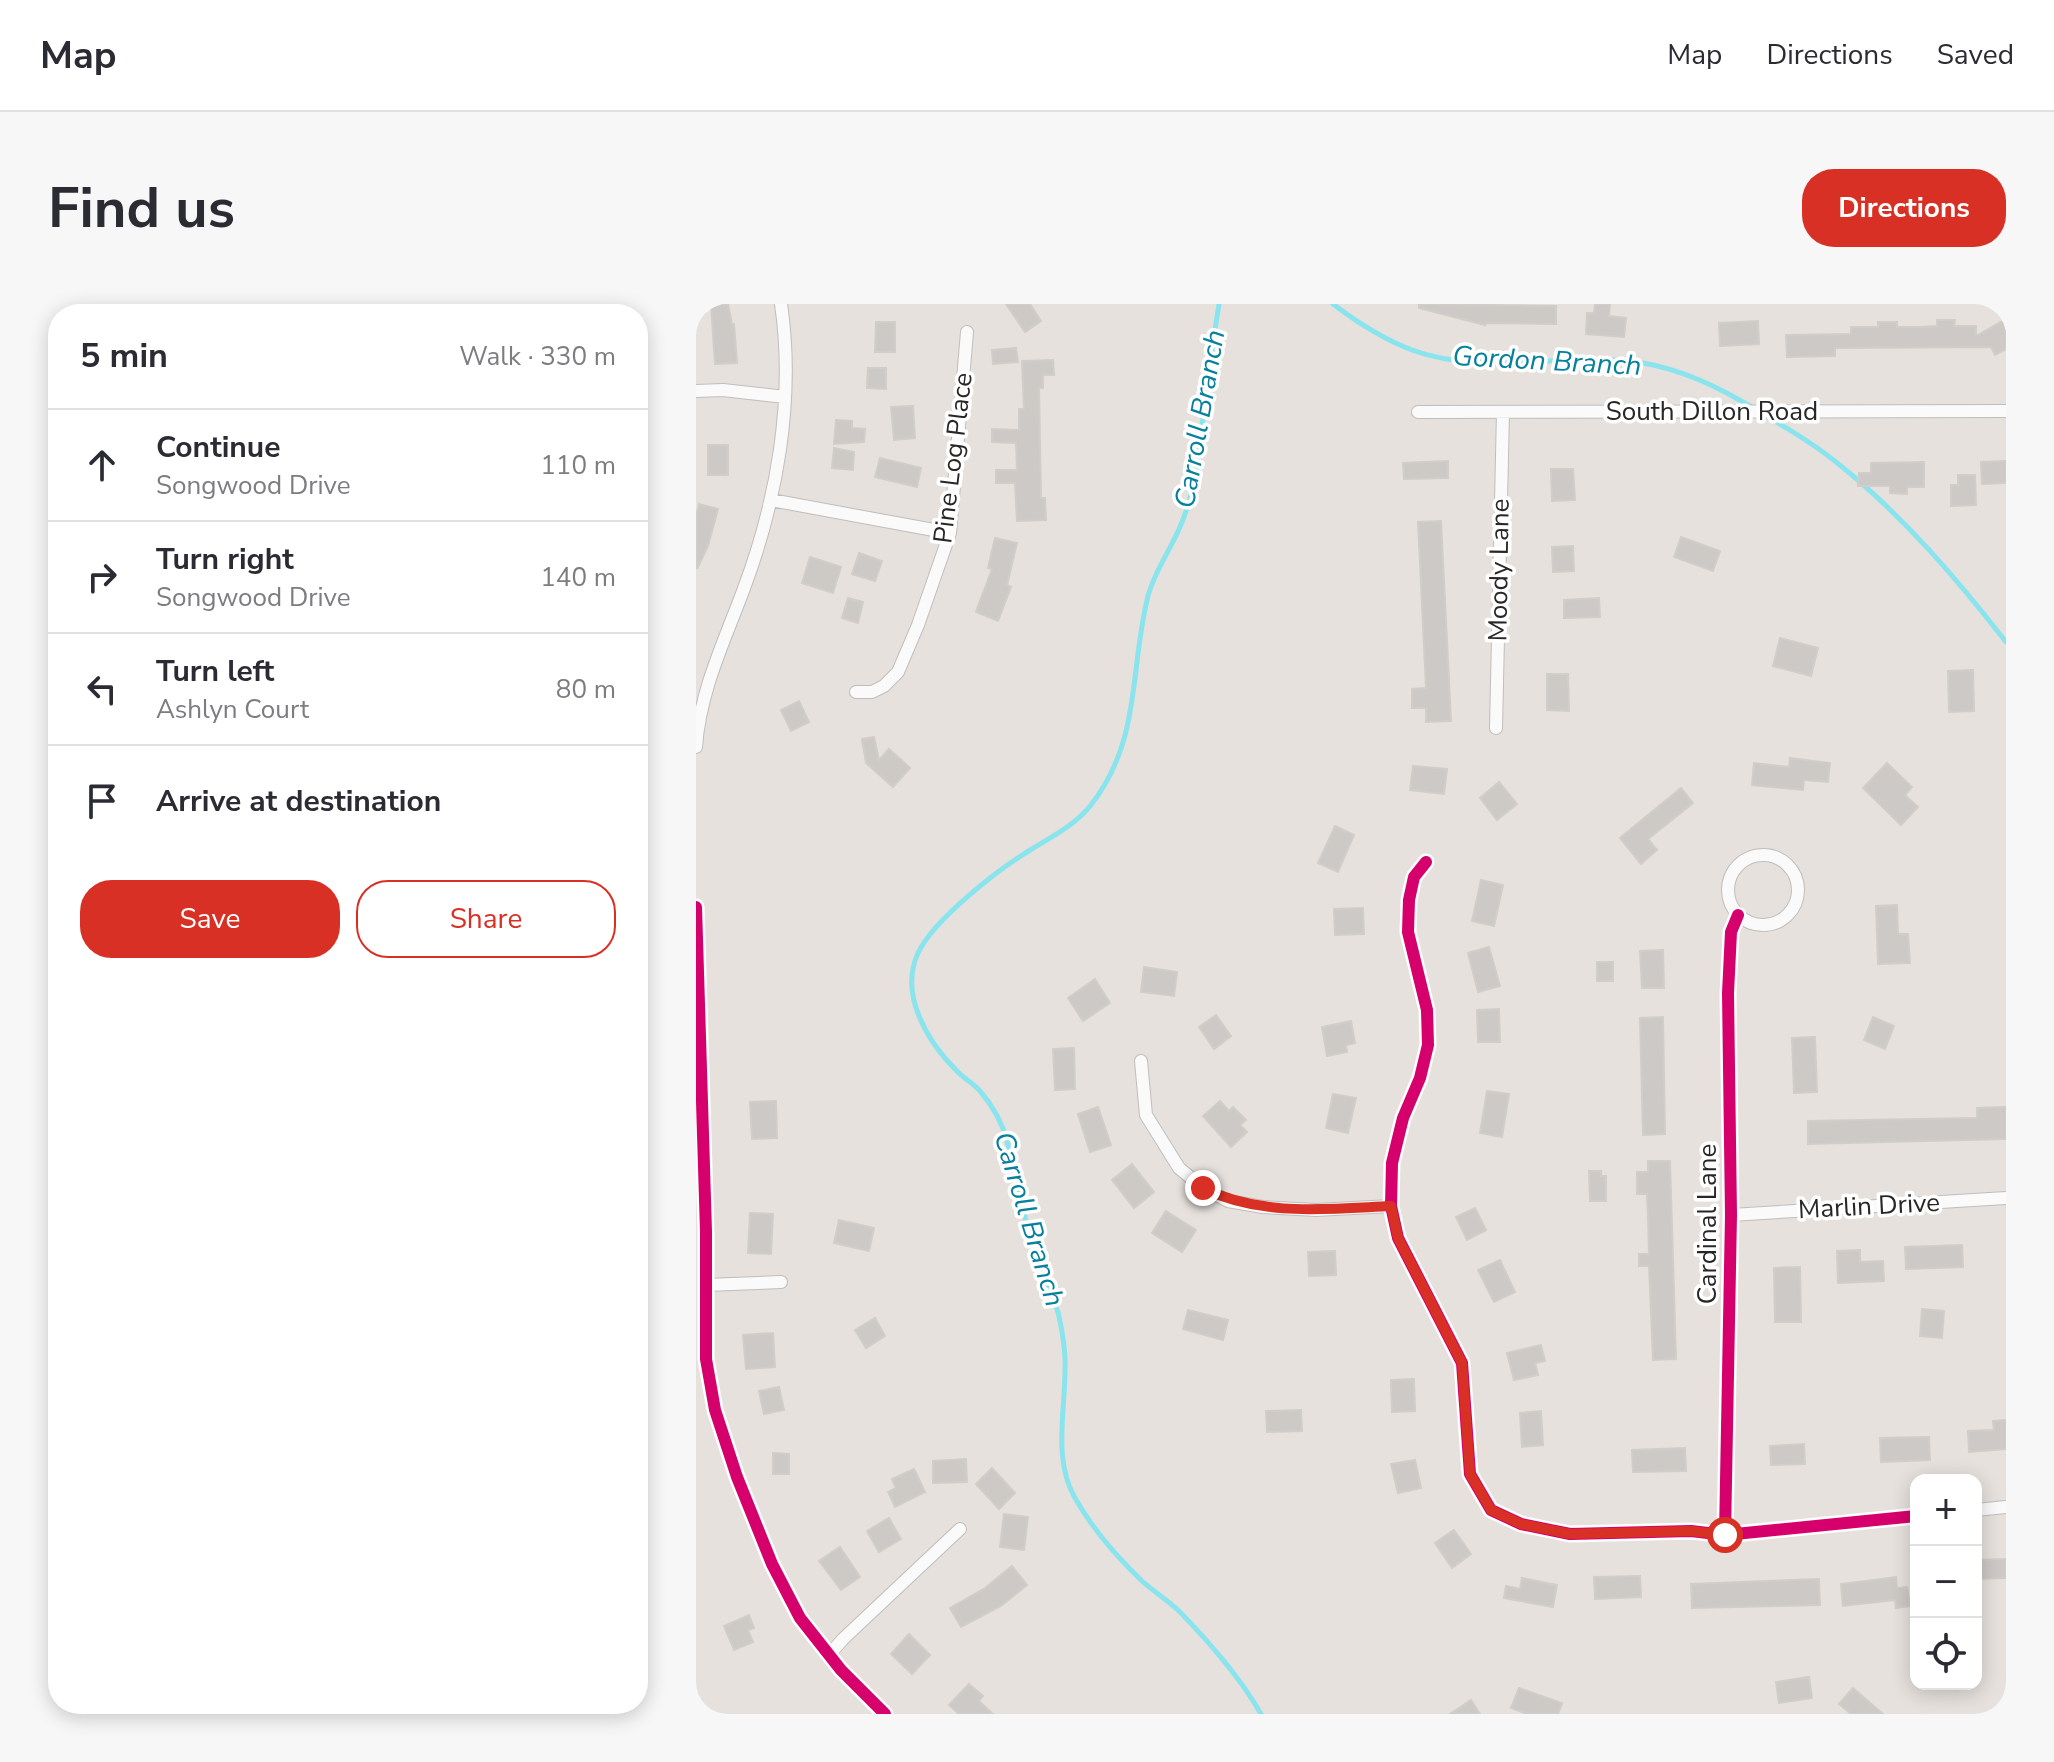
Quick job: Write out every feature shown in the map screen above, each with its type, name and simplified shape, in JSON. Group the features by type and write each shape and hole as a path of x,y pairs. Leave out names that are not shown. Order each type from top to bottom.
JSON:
{"street":[{"path":"696,747 698,723 714,662 744,589 771,500 785,397 786,360 781,304"},
{"name":"Pine Log Place","path":"856,692 872,692 884,686 898,672 950,533 967,332"},
{"path":"696,391 723,390 785,397"},
{"name":"South Dillon Road","path":"1418,412 2006,411"},
{"name":"Moody Lane","path":"1496,728 1503,412"},
{"path":"771,500 950,533"},
{"name":"Cardinal Lane","path":"1725,1535 1731,1215 1728,993 1731,932 1738,915 1728,895 1732,873 1739,864 1760,855 1775,857 1790,868 1798,890 1790,912 1771,924 1759,925 1738,915"},
{"path":"1426,862 1414,877 1409,900 1408,932 1427,1010 1428,1045 1420,1078 1403,1118 1392,1163 1391,1206 1398,1238 1462,1363 1470,1474 1491,1510 1521,1524 1570,1534 1691,1531 1725,1535 1910,1517"},
{"path":"696,907 706,1359 715,1410 737,1477 772,1564 800,1618 829,1655 885,1714"},
{"path":"1141,1061 1146,1115 1179,1168 1203,1188 1228,1201 1263,1207 1316,1210 1391,1206"},
{"name":"Marlin Drive","path":"1731,1215 2006,1198"},
{"path":"706,1285 781,1282"},
{"path":"1982,1509 2006,1507"},
{"path":"829,1655 960,1529"}],"building":[{"path":"711,304 728,304 734,324 737,363 715,364"},
{"path":"1006,304 1030,304 1041,321 1025,332"},
{"path":"1419,304 1556,306 1556,324 1485,325 1419,308"},
{"path":"1595,304 1610,304 1609,316 1626,318 1624,337 1586,334 1587,313 1594,313"},
{"path":"2006,319 2006,349 1995,355 1991,347 1835,348 1835,356 1787,357 1786,335 1851,334 1851,327 1878,327 1878,322 1897,322 1897,327 1921,327 1937,326 1937,320 1955,320 1954,326 1976,326 1976,336"},
{"path":"1758,321 1759,344 1720,346 1719,323"},
{"path":"876,322 895,322 895,352 875,352"},
{"path":"1016,348 1018,362 993,364 992,350"},
{"path":"1053,360 1054,375 1043,375 1043,388 1039,388 1041,498 1045,498 1046,520 1017,521 1015,483 996,483 996,470 1017,470 1016,443 992,442 992,429 1019,430 1019,409 1024,409 1022,361"},
{"path":"868,368 886,368 886,389 867,388"},
{"path":"913,406 915,438 894,440 891,407"},
{"path":"836,420 852,421 852,428 865,429 864,442 834,444"},
{"path":"708,445 728,445 728,475 708,475"},
{"path":"834,448 854,452 853,470 832,468"},
{"path":"880,458 921,468 917,487 875,477"},
{"path":"1448,461 1448,478 1404,479 1403,463"},
{"path":"2006,461 2006,483 1982,484 1981,462"},
{"path":"1924,462 1924,487 1907,487 1907,494 1890,493 1890,486 1858,486 1859,473 1871,473 1871,463"},
{"path":"1551,469 1573,469 1575,500 1552,501"},
{"path":"1958,475 1975,475 1976,505 1951,506 1951,485 1958,485"},
{"path":"699,504 718,509 708,546 697,569 696,516"},
{"path":"1441,521 1451,721 1426,722 1426,708 1412,708 1412,689 1426,688 1418,522"},
{"path":"1681,537 1720,551 1713,571 1674,557"},
{"path":"995,538 1017,543 1007,585 1011,587 998,621 976,612 992,569 988,568"},
{"path":"1573,546 1574,571 1553,572 1552,547"},
{"path":"859,553 882,561 875,581 852,574"},
{"path":"810,557 841,567 833,593 802,583"},
{"path":"848,598 863,602 858,623 842,618"},
{"path":"1599,598 1600,617 1564,618 1564,600"},
{"path":"1780,638 1818,648 1811,676 1773,666"},
{"path":"1973,670 1974,711 1949,712 1948,671"},
{"path":"1547,674 1568,674 1569,711 1547,710"},
{"path":"799,701 809,722 791,731 781,710"},
{"path":"874,737 879,760 889,749 910,768 893,787 866,763 862,739"},
{"path":"1790,758 1830,763 1828,782 1804,780 1803,790 1752,785 1754,763 1789,767"},
{"path":"1887,763 1912,787 1905,795 1918,807 1901,825 1863,788"},
{"path":"1413,766 1447,769 1444,794 1410,790"},
{"path":"1499,782 1517,804 1497,820 1480,798"},
{"path":"1681,788 1693,803 1648,839 1657,850 1641,864 1620,838"},
{"path":"1335,826 1354,835 1338,872 1318,863"},
{"path":"1481,880 1503,885 1494,926 1472,921"},
{"path":"1897,905 1898,934 1908,934 1910,963 1878,964 1876,906"},
{"path":"1363,908 1364,934 1335,935 1334,909"},
{"path":"1489,947 1500,986 1478,992 1468,953"},
{"path":"1663,950 1664,988 1642,988 1640,951"},
{"path":"1597,962 1613,962 1613,981 1597,981"},
{"path":"1144,967 1177,972 1174,996 1141,992"},
{"path":"1095,979 1110,1003 1083,1021 1068,998"},
{"path":"1499,1009 1500,1042 1478,1042 1477,1010"},
{"path":"1216,1015 1231,1036 1214,1049 1199,1027"},
{"path":"1663,1017 1665,1134 1643,1135 1640,1018"},
{"path":"1873,1017 1894,1026 1885,1049 1864,1040"},
{"path":"1351,1021 1355,1043 1346,1045 1347,1052 1327,1056 1322,1027"},
{"path":"1815,1037 1817,1092 1794,1093 1792,1038"},
{"path":"1074,1048 1075,1089 1055,1090 1053,1049"},
{"path":"1487,1091 1509,1094 1502,1137 1480,1133"},
{"path":"1333,1094 1356,1098 1348,1133 1326,1128"},
{"path":"776,1101 777,1138 752,1139 750,1102"},
{"path":"1220,1101 1229,1111 1233,1107 1246,1120 1240,1125 1247,1132 1231,1147 1203,1116"},
{"path":"1098,1107 1111,1145 1090,1152 1078,1114"},
{"path":"2006,1107 2006,1139 1808,1144 1808,1121 1977,1118 1977,1108"},
{"path":"1648,1161 1670,1161 1676,1359 1653,1360 1649,1266 1639,1266 1639,1254 1649,1254 1647,1194 1637,1194 1637,1172 1648,1172"},
{"path":"1132,1164 1154,1192 1134,1208 1112,1180"},
{"path":"1589,1171 1601,1171 1601,1176 1606,1176 1606,1201 1590,1201"},
{"path":"1475,1208 1486,1230 1467,1240 1456,1217"},
{"path":"1166,1211 1196,1230 1182,1252 1152,1233"},
{"path":"750,1213 773,1214 771,1254 748,1253"},
{"path":"839,1220 874,1228 869,1251 834,1243"},
{"path":"1962,1245 1963,1267 1906,1269 1905,1247"},
{"path":"1860,1250 1860,1262 1883,1261 1884,1281 1838,1283 1837,1251"},
{"path":"1335,1251 1336,1275 1309,1276 1308,1252"},
{"path":"1500,1260 1515,1292 1494,1302 1478,1270"},
{"path":"1800,1267 1801,1322 1775,1322 1774,1268"},
{"path":"1922,1309 1944,1311 1942,1338 1920,1336"},
{"path":"1188,1310 1228,1320 1223,1340 1183,1329"},
{"path":"875,1318 885,1336 866,1348 855,1330"},
{"path":"773,1333 775,1367 746,1369 743,1335"},
{"path":"1541,1345 1545,1361 1535,1363 1538,1375 1514,1380 1507,1353"},
{"path":"1414,1379 1415,1411 1392,1412 1391,1380"},
{"path":"779,1387 784,1410 764,1414 759,1391"},
{"path":"1301,1410 1302,1431 1267,1432 1266,1411"},
{"path":"1541,1411 1543,1445 1522,1447 1520,1413"},
{"path":"2006,1420 2006,1449 1969,1452 1968,1431 1994,1430 1993,1421"},
{"path":"1929,1437 1930,1460 1881,1462 1880,1438"},
{"path":"1804,1444 1805,1464 1771,1465 1770,1446"},
{"path":"1685,1448 1686,1471 1633,1472 1632,1450"},
{"path":"773,1453 789,1454 789,1474 773,1474"},
{"path":"966,1459 967,1482 933,1483 933,1461"},
{"path":"1415,1460 1421,1488 1398,1493 1391,1464"},
{"path":"992,1468 1015,1493 999,1509 976,1484"},
{"path":"914,1469 925,1492 895,1507 888,1492 896,1488 892,1479"},
{"path":"1004,1514 1028,1517 1024,1550 1000,1547"},
{"path":"889,1518 901,1539 879,1552 867,1531"},
{"path":"1454,1530 1471,1554 1452,1568 1435,1543"},
{"path":"840,1547 860,1577 841,1590 819,1561"},
{"path":"2006,1559 2006,1578 1982,1579 1982,1560"},
{"path":"1012,1566 1027,1585 1001,1606 961,1627 950,1608 985,1588"},
{"path":"1640,1576 1641,1597 1595,1599 1594,1577"},
{"path":"1896,1577 1897,1588 1907,1587 1910,1606 1896,1608 1895,1600 1843,1606 1841,1584"},
{"path":"1522,1578 1557,1585 1553,1607 1504,1598 1506,1586 1520,1589"},
{"path":"1819,1579 1820,1605 1692,1608 1691,1584"},
{"path":"749,1615 754,1628 748,1630 753,1642 734,1650 724,1626"},
{"path":"909,1634 930,1655 912,1674 891,1654"},
{"path":"1809,1677 1812,1698 1779,1703 1776,1682"},
{"path":"969,1684 983,1696 979,1701 993,1714 959,1714 949,1705"},
{"path":"1519,1688 1562,1703 1558,1714 1527,1714 1511,1708"},
{"path":"1853,1688 1883,1714 1851,1714 1839,1704"},
{"path":"1471,1700 1480,1714 1450,1714"}],"waterway":[{"name":"Carroll Branch","path":"1219,304 1193,486 1181,525 1148,596 1132,704 1119,755 1091,805 1078,818 986,881 938,925 918,953 912,984 914,1000 926,1031 945,1058 985,1097 1005,1134 1034,1252 1055,1303 1061,1327 1065,1364 1062,1452 1068,1483 1075,1498 1123,1562 1180,1612 1213,1648 1261,1714"},
{"name":"Gordon Branch","path":"1333,304 1391,341 1440,358 1497,363 1585,360 1643,363 1701,381 1755,409"},
{"name":"Gordon Branch","path":"1763,414 1803,438 1864,485 1949,572 2006,642"}],"cycle path":[{"path":"1426,862 1414,877 1409,900 1408,932 1427,1010 1428,1045 1420,1078 1403,1118 1392,1163 1391,1206 1398,1238 1462,1363 1470,1474 1491,1510 1521,1524 1570,1534 1691,1531 1725,1535 1910,1517"},
{"path":"696,907 706,1232 706,1359 715,1410 737,1477 772,1564 800,1618 841,1670 885,1714"},
{"path":"1725,1535 1731,1215 1728,993 1731,932 1738,915"}],"route":[{"path":"1203,1188 1228,1201 1263,1207 1316,1210 1391,1206 1398,1238 1462,1363 1467,1459 1470,1474 1491,1510 1521,1524 1570,1534 1691,1531 1725,1535"}]}
